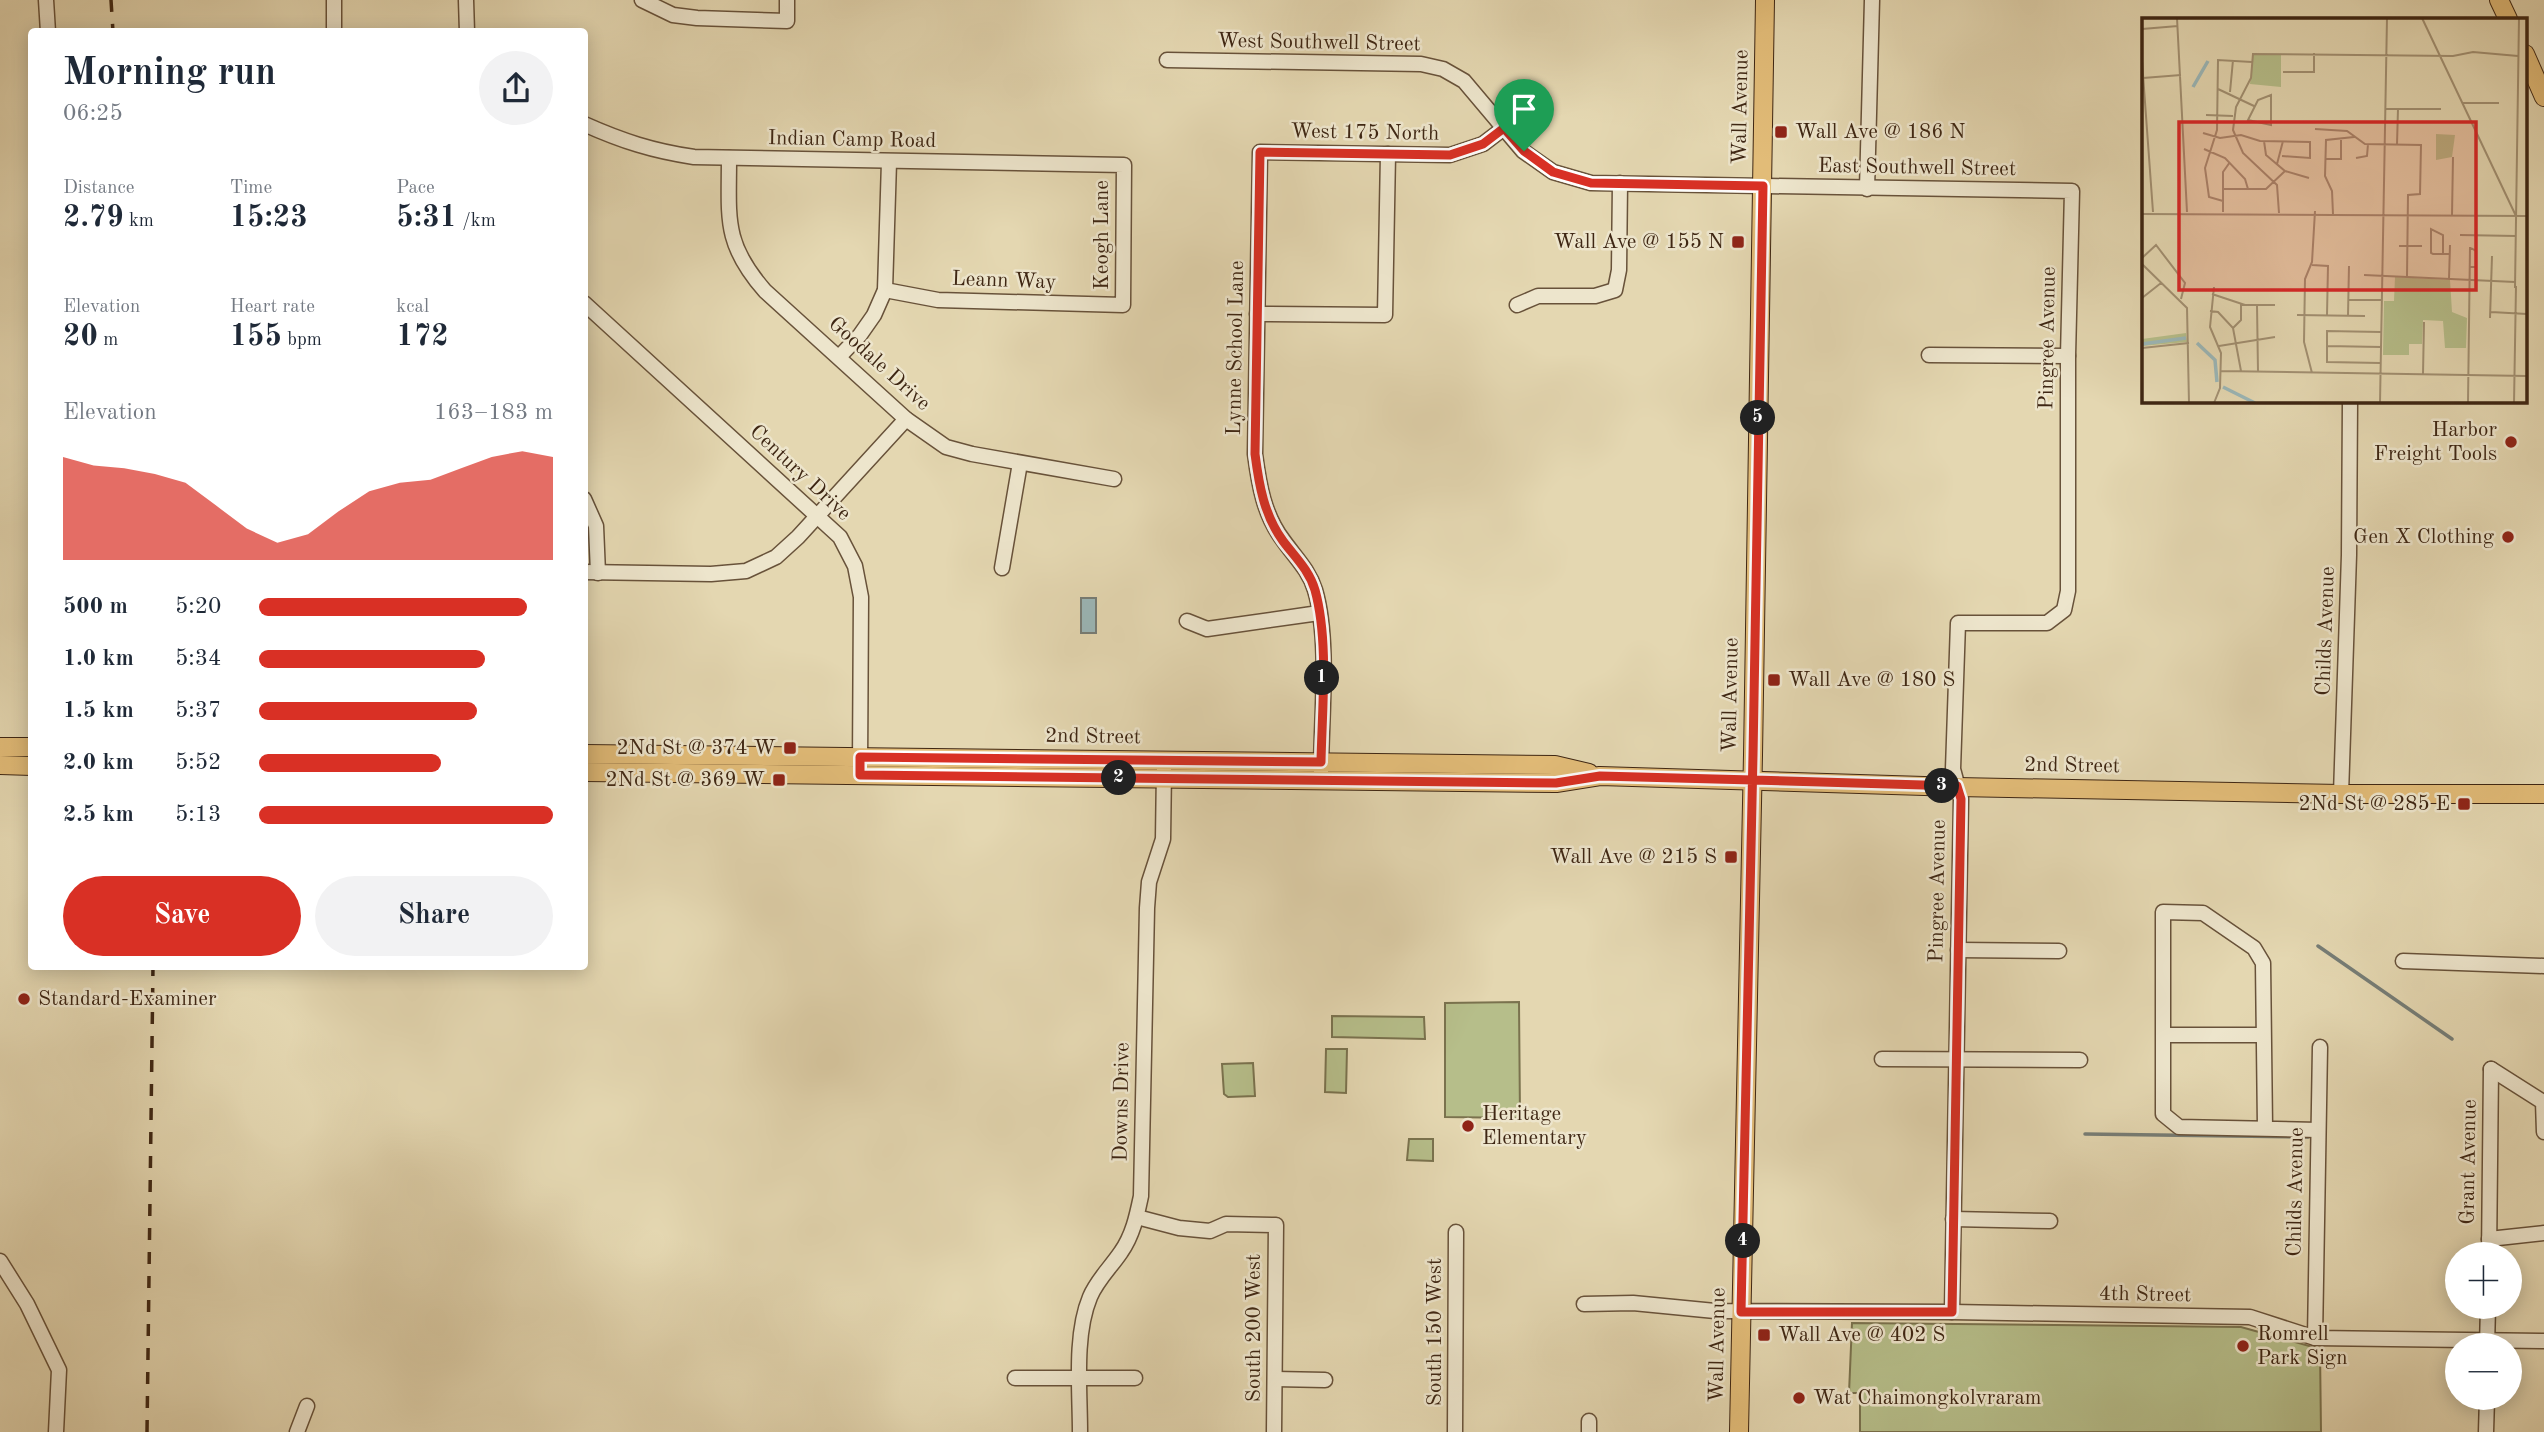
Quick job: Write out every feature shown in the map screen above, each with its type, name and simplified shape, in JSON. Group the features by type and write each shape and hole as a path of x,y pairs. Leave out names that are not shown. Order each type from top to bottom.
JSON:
{"main road":[{"name":"Wall Avenue","path":"1739,1432 1753,780 1765,0"},
{"path":"2499,0 2508,18"},
{"path":"2526,56 2544,97"},
{"path":"0,747 28,747"},
{"name":"2nd Street","path":"588,754 860,766 1321,771 1556,783 1600,776 2341,794 2544,794"},
{"path":"0,765 28,766"},
{"name":"2nd Street","path":"588,772 860,766"}],"street":[{"path":"46,0 48,28"},
{"path":"334,0 334,28"},
{"path":"466,0 467,28"},
{"path":"642,0 673,15 787,21 787,0"},
{"path":"1867,189 1872,0"},
{"name":"West Southwell Street","path":"1167,60 1421,64 1443,69 1464,81 1524,151 1553,172 1591,183 1763,186"},
{"name":"Indian Camp Road","path":"588,126 625,142 694,157 1124,165"},
{"name":"West 175 North","path":"1260,152 1450,155 1483,144 1504,128"},
{"name":"Lynne School Lane","path":"1260,152 1255,454 1258,484 1267,512 1282,540 1303,564 1315,588 1322,633 1321,771"},
{"path":"1257,314 1385,315 1388,154"},
{"name":"Goodale Drive","path":"729,158 729,221 733,241 752,276 765,291 906,419 946,447 1114,479"},
{"path":"839,357 867,325 885,290 889,162"},
{"name":"Keogh Lane","path":"1123,305 1124,165"},
{"path":"1517,305 1538,296 1595,296 1615,290 1619,270 1620,183"},
{"name":"East Southwell Street","path":"1763,186 2072,191"},
{"name":"Pingree Avenue","path":"1952,1312 1961,799 1953,769 1958,623 2046,623 2064,610 2068,591 2068,356 2072,191"},
{"name":"Leann Way","path":"885,290 938,300 1123,305"},
{"name":"Century Drive","path":"588,307 840,537 855,566 861,597 860,766"},
{"path":"1929,355 2068,356"},
{"name":"Childs Avenue","path":"2341,794 2350,402"},
{"path":"588,508 596,526 591,573 711,574 746,571 776,557 906,419"},
{"path":"1002,568 1020,463"},
{"path":"1186,621 1206,629 1319,613"},
{"name":"Downs Drive","path":"1080,1432 1081,1338 1091,1296 1123,1250 1137,1217 1141,1196 1147,908 1149,882 1163,839 1164,770"},
{"path":"2265,1127 2263,963 2254,948 2203,913 2163,912 2163,1114 2179,1127 2318,1130"},
{"path":"1958,950 2059,951"},
{"path":"2403,961 2544,966"},
{"path":"2164,1034 2263,1035"},
{"name":"Childs Avenue","path":"2315,1338 2320,1047"},
{"path":"1882,1059 2080,1060"},
{"name":"Grant Avenue","path":"2489,1239 2491,1069 2543,1102 2544,1132"},
{"name":"South 200 West","path":"1137,1217 1179,1228 1210,1231 1226,1224 1276,1225 1274,1432"},
{"path":"1953,1219 2050,1221"},
{"name":"South 150 West","path":"1455,1432 1456,1232"},
{"path":"2489,1239 2544,1233"},
{"path":"0,1261 27,1304 59,1370 56,1432"},
{"path":"0,1269 11,1279"},
{"name":"4th Street","path":"1584,1304 1633,1303 1741,1312 2250,1317 2315,1338 2445,1342"},
{"name":"4th Street","path":"2522,1342 2544,1341"},
{"path":"1015,1378 1135,1378"},
{"path":"1275,1379 1325,1380"},
{"path":"297,1432 307,1406"},
{"path":"2486,1432 2487,1410"}],"green space":[{"path":"1519,1002 1520,1118 1445,1117 1445,1003"},
{"path":"1332,1016 1424,1017 1425,1039 1332,1037"},
{"path":"1326,1049 1347,1049 1346,1093 1325,1092"},
{"path":"1253,1063 1255,1096 1228,1097 1224,1094 1222,1064"},
{"path":"1409,1139 1433,1139 1433,1161 1407,1160"},
{"path":"1852,1323 2241,1327 2320,1349 2321,1432 1860,1432 1860,1393 1849,1393"}],"water":[{"path":"1081,598 1096,598 1096,633 1081,633"}],"waterway":[{"path":"2318,946 2452,1039"},
{"path":"2085,1134 2308,1137"}],"railway":[{"path":"111,0 113,28"},
{"path":"147,1432 153,970"}],"place":[{"name":"Wall Ave @ 186 N","path":"1781,132"},
{"name":"Wall Ave @ 155 N","path":"1738,242"},
{"name":"Harbor Freight Tools","path":"2511,442"},
{"name":"Gen X Clothing","path":"2508,537"},
{"name":"Wall Ave @ 180 S","path":"1774,680"},
{"name":"2Nd St @ 374 W","path":"790,748"},
{"name":"2Nd St @ 369 W","path":"779,780"},
{"name":"2Nd St @ 285 E","path":"2464,804"},
{"name":"Wall Ave @ 215 S","path":"1731,857"},
{"name":"Standard-Examiner","path":"24,999"},
{"name":"Heritage Elementary","path":"1468,1126"},
{"name":"Wall Ave @ 402 S","path":"1764,1335"},
{"name":"Romrell Park Sign","path":"2243,1346"},
{"name":"Wat Chaimongkolvraram","path":"1799,1398"}],"route":[{"path":"1524,151 1504,128 1483,144 1450,155 1260,152 1255,454 1258,484 1267,512 1282,540 1303,564 1315,588 1322,633 1321,762 860,757 860,775 1556,783 1600,776 1727,778 1753,780 1957,786 1961,799 1952,1312 1741,1312 1753,780 1763,186 1591,183 1553,172 1524,151"}]}
